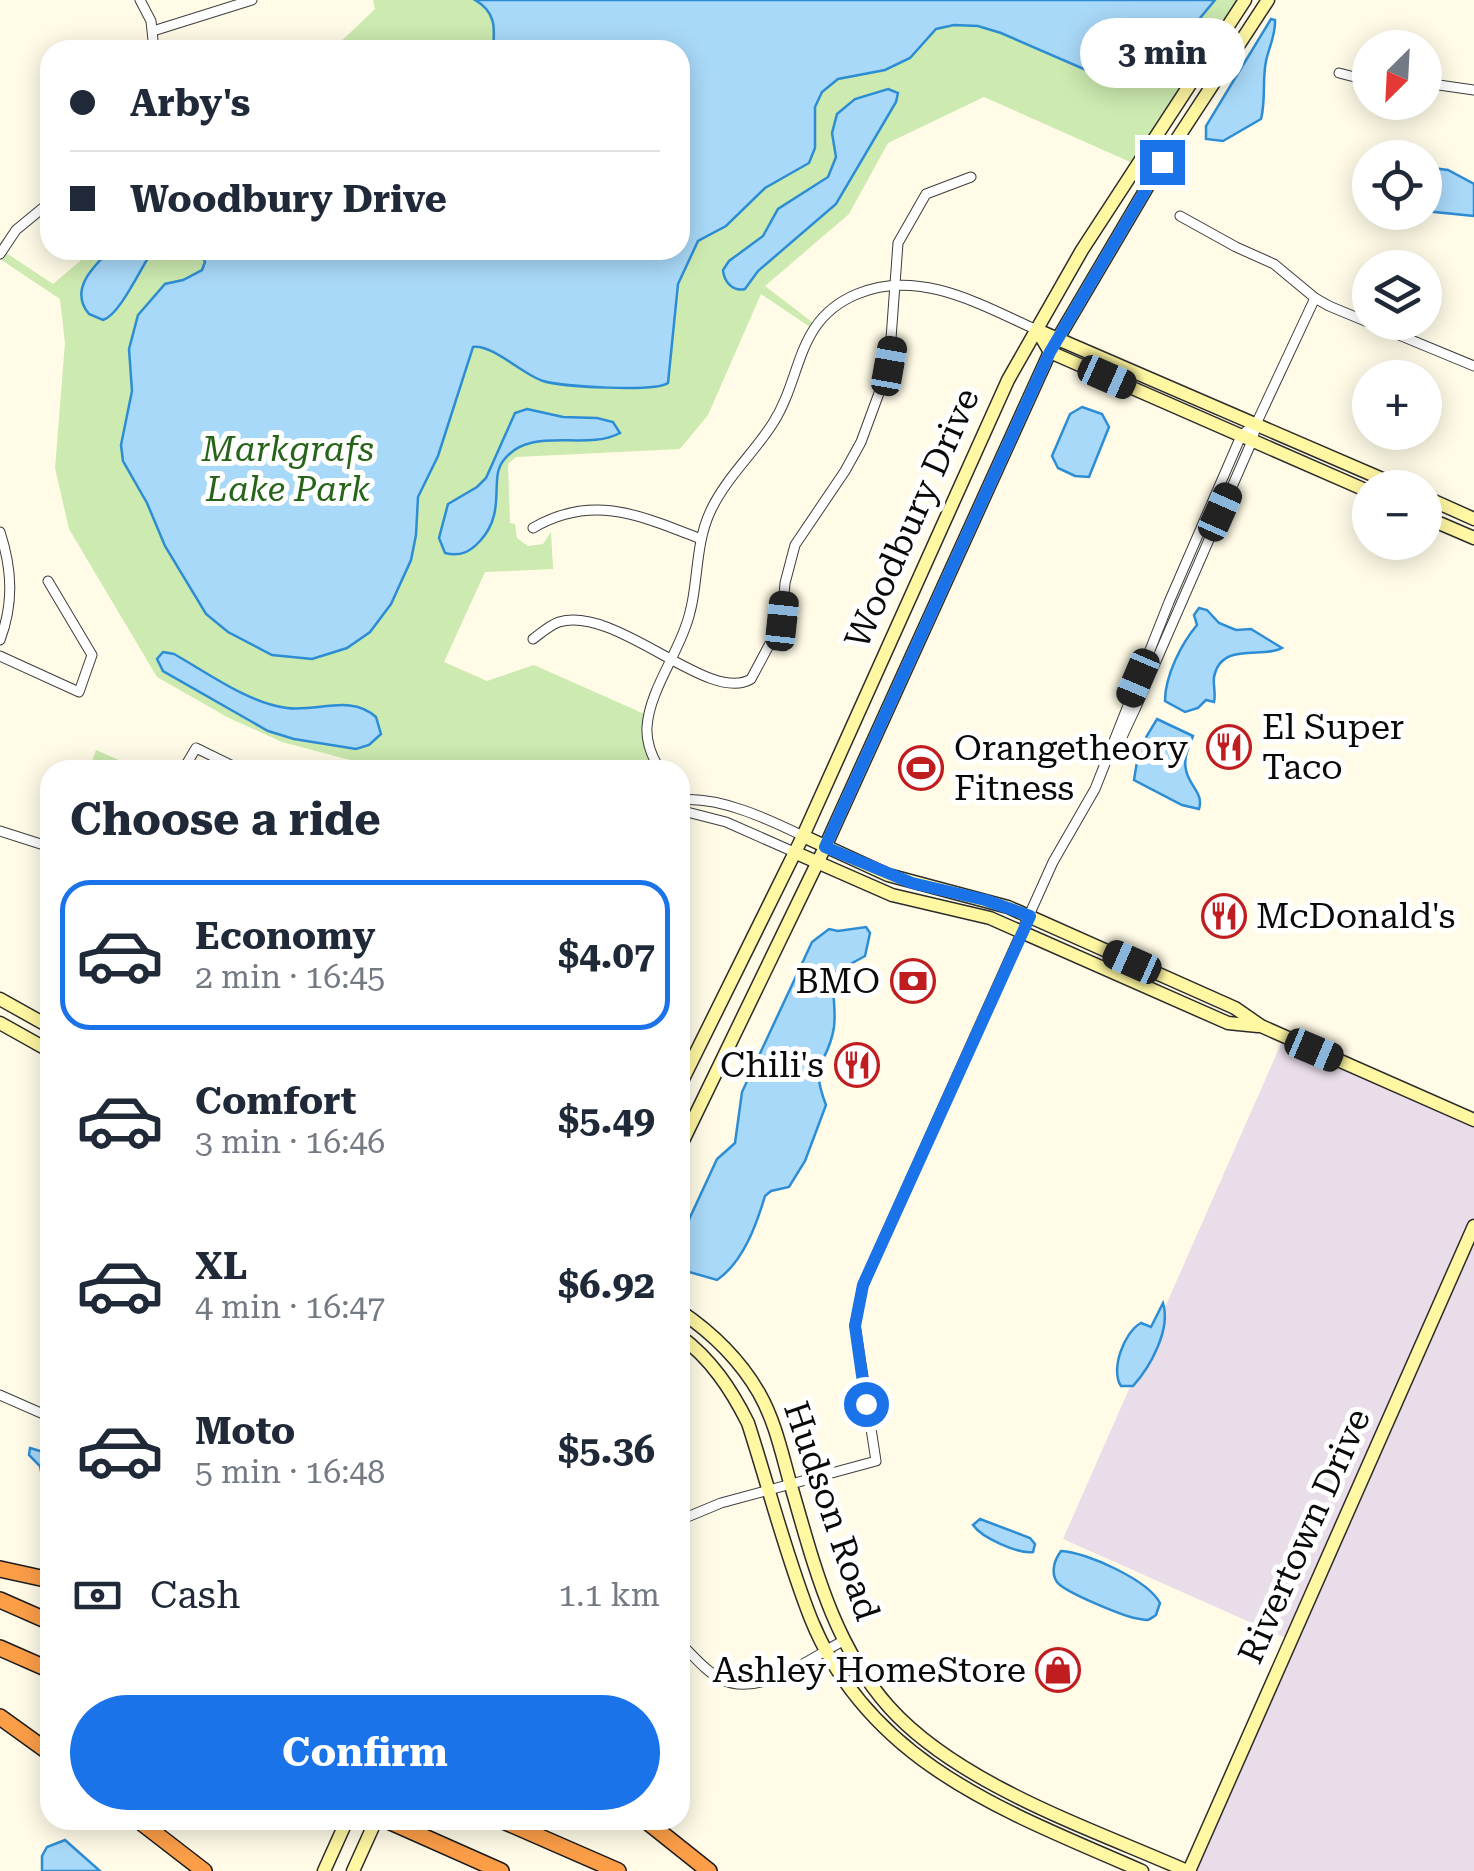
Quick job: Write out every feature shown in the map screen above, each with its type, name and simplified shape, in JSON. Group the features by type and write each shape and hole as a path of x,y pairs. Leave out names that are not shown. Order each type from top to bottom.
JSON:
{"highway":[{"path":"0,1568 40,1578"},
{"path":"0,1600 40,1618"},
{"path":"0,1648 40,1666"},
{"path":"0,1717 40,1746"},
{"path":"151,1830 204,1871"},
{"path":"408,1830 500,1871"},
{"path":"524,1830 618,1871"},
{"path":"658,1830 710,1871"}],"street":[{"path":"140,0 154,40"},
{"path":"153,30 252,0"},
{"name":"Woodbury Drive","path":"690,1065 803,836 987,422 1090,238 1245,0"},
{"name":"Woodbury Drive","path":"690,1126 825,847 1050,352 1162,162 1268,0"},
{"path":"1340,73 1352,76"},
{"path":"1442,85 1474,90"},
{"path":"533,639 556,623 584,621 612,628 672,660 733,684 744,684 757,672 782,621 789,561 795,546 846,472 883,384 892,347 892,286 898,243 920,202 936,188 971,177"},
{"path":"0,254 18,228 40,210"},
{"path":"1180,216 1274,264 1314,298 1474,366"},
{"path":"655,760 647,725 692,606 701,540 710,510 777,417 798,356 814,327 853,296 878,287 938,288 1362,470"},
{"path":"690,1515 876,1460 855,1326 863,1285 1053,862 1089,802 1164,612 1314,298"},
{"path":"1037,330 1050,352 1352,484"},
{"path":"1442,505 1474,519"},
{"path":"532,528 558,513 611,510 642,516 701,540"},
{"path":"1442,524 1474,538"},
{"path":"0,640 11,588 1,539"},
{"path":"0,656 78,692 92,655 48,580"},
{"path":"189,760 196,748 221,760"},
{"path":"690,806 712,803 738,810 912,883 985,900 1030,916 1236,1008 1261,1026 1474,1120"},
{"path":"690,810 892,895 968,912 1023,932 1228,1023 1261,1026"},
{"path":"0,831 40,844"},
{"path":"0,999 40,1022"},
{"path":"0,1023 40,1045"},
{"name":"Rivertown Drive","path":"1188,1871 1474,1226"},
{"name":"Hudson Road","path":"690,1319 720,1344 759,1393 791,1483 820,1588 843,1640 889,1707 943,1755 997,1786 1188,1871"},
{"name":"Hudson Road","path":"690,1345 730,1389 748,1423 802,1592 826,1650 876,1719 912,1754 966,1791 1142,1871"},
{"path":"0,1394 40,1412"},
{"path":"690,1652 719,1678 746,1685 764,1681 843,1640"},
{"path":"324,1871 342,1830"},
{"path":"353,1871 372,1830"}],"shaded area":[{"path":"1284,1037 1474,1120 1474,1871 1189,1871 1290,1640 1063,1539"}],"green space":[{"name":"Markgrafs Lake Park","path":"373,0 1245,0 1137,165 984,97 888,143 849,214 765,286 816,325 813,329 761,294 708,415 680,449 516,457 508,464 510,523 515,524 517,538 528,546 543,544 551,532 553,569 485,572 444,662 487,681 534,665 649,716 647,732 657,760 350,760 282,742 227,717 157,677 69,529 55,468 65,343 60,299 0,259 2,250 53,284 81,260 690,260 690,40 342,40 375,9"},
{"path":"96,750 118,760 92,760"}],"water":[{"path":"475,0 1215,0 1162,64 1127,76 1093,73 978,26 936,29 910,58 885,70 838,79 822,92 815,107 815,148 809,163 765,188 726,226 698,241 690,258 690,40 494,40 493,21"},
{"path":"1271,19 1275,25 1265,68 1261,119 1223,141 1206,139 1206,126"},
{"path":"888,89 898,93 896,102 836,204 758,271 745,289 730,285 723,270 729,261 763,236 778,209 828,177 836,157 832,133 837,114 855,99"},
{"path":"1442,169 1474,184 1474,216 1442,213"},
{"path":"101,260 147,260 123,300 103,320 89,314 83,305 82,288"},
{"path":"689,260 678,284 668,383 628,388 553,383 489,350 473,347 438,456 418,497 411,560 391,604 370,632 347,648 312,659 272,655 228,632 206,614 165,546 123,461 121,445 132,391 129,349 138,315 165,284 202,270 205,262"},
{"path":"1082,407 1102,414 1109,427 1089,477 1058,468 1052,456 1070,414"},
{"path":"527,409 613,422 620,433 591,440 543,441 514,450 499,468 495,508 488,530 468,551 445,553 439,538 448,504 486,478 515,413"},
{"path":"1199,608 1207,610 1219,623 1236,630 1251,629 1282,648 1225,659 1214,677 1214,702 1206,700 1185,712 1165,701 1166,691 1175,661 1197,625 1194,615"},
{"path":"163,652 174,654 272,705 299,709 356,706 376,717 381,734 369,745 356,749 268,731 163,671 157,659"},
{"path":"1157,719 1193,736 1185,765 1200,798 1199,809 1182,805 1134,780 1139,749"},
{"path":"866,927 870,933 865,956 832,978 834,1027 819,1070 826,1105 805,1161 789,1187 765,1196 747,1242 726,1272 717,1280 690,1272 690,1217 717,1159 735,1143 742,1092 812,942 829,929"},
{"path":"1163,1303 1162,1335 1153,1358 1133,1386 1121,1386 1117,1371 1124,1343 1141,1323 1151,1327"},
{"path":"30,1448 40,1451 40,1466 29,1455"},
{"path":"980,1519 1030,1538 1035,1544 1033,1552 992,1540 973,1525"},
{"path":"1061,1551 1100,1562 1143,1585 1160,1603 1156,1615 1147,1620 1133,1618 1062,1586 1054,1570"},
{"path":"65,1840 100,1871 42,1871 42,1856 47,1847"}],"place":[{"name":"El Super Taco","path":"1229,747"},
{"name":"Orangetheory Fitness","path":"921,768"},
{"name":"McDonald's","path":"1224,916"},
{"name":"BMO","path":"913,981"},
{"name":"Chili's","path":"857,1065"},
{"name":"Ashley HomeStore","path":"1058,1670"}],"route":[{"path":"866,1404 855,1326 863,1285 1030,916 888,875 825,847 1050,352 1162,162"}]}
